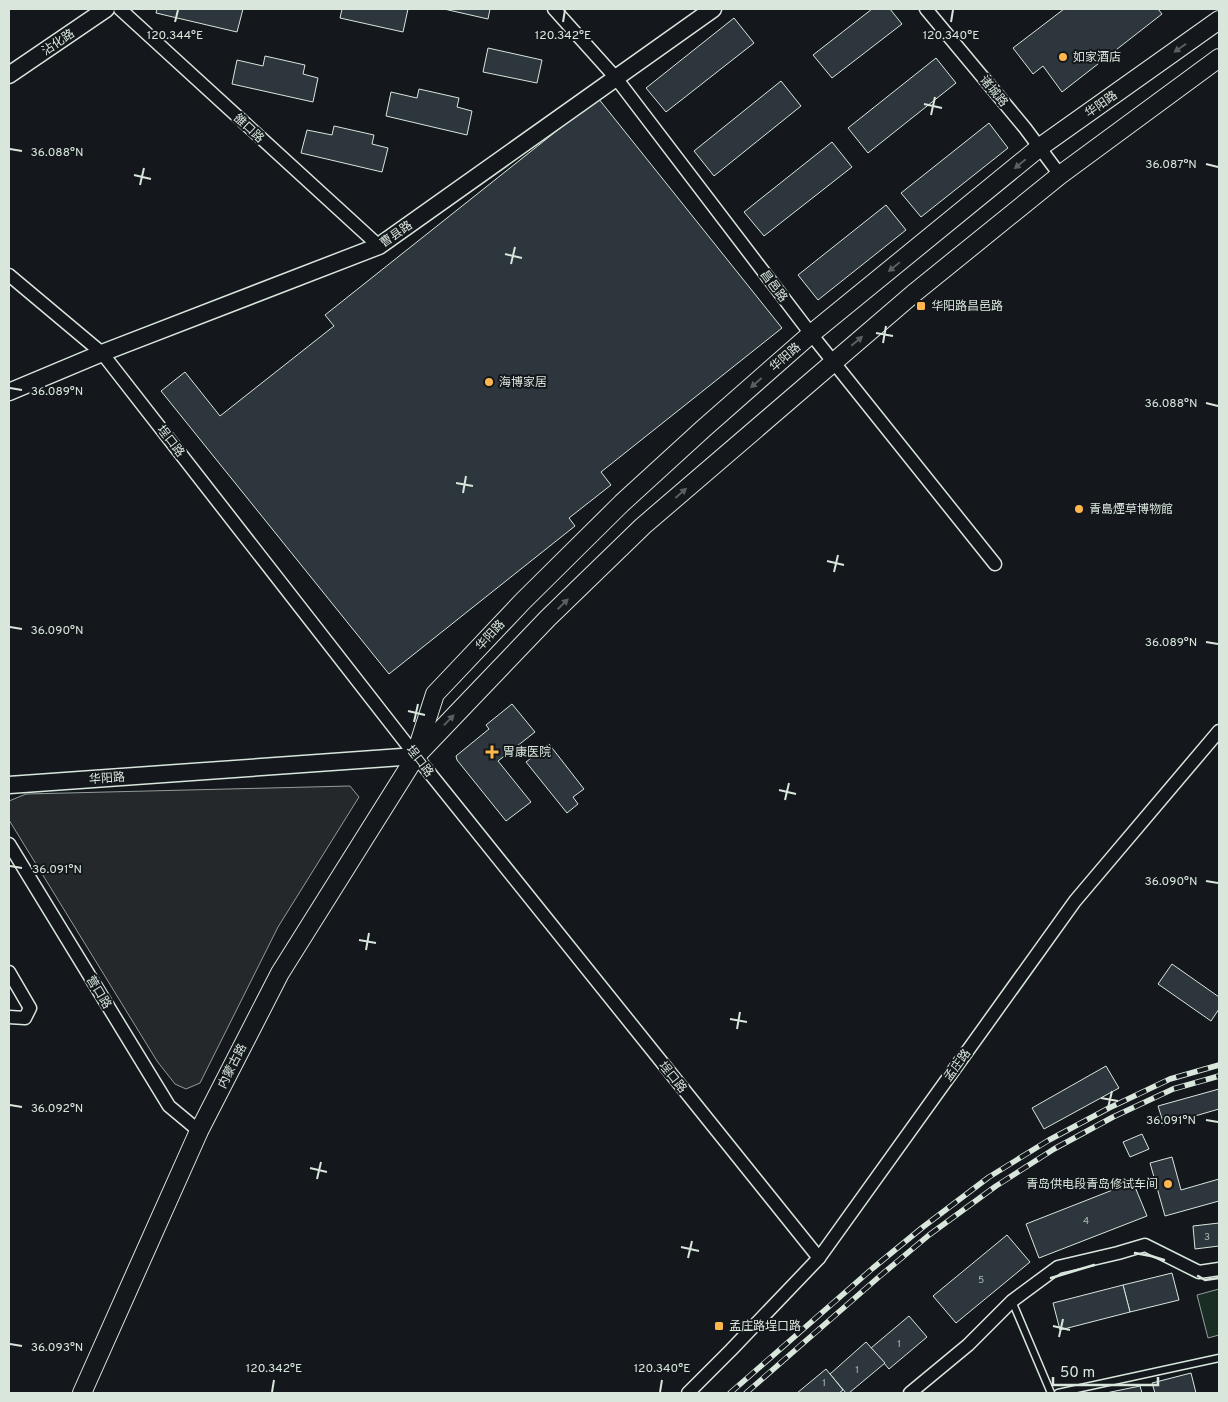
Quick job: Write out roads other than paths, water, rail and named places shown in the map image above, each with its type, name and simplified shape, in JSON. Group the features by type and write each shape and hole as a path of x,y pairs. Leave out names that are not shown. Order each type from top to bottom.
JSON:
{"main road":[{"name":"华阳路","path":"416,756 435,694 523,601 622,503 811,334 1040,147 1219,20"},
{"path":"416,756 548,618 643,526 913,294 1060,175 1219,58"},
{"name":"内蒙古路","path":"82,1393 199,1131 280,973 416,756"}],"street":[{"name":"沾化路","path":"9,75 106,9"},
{"name":"雒口路","path":"120,9 379,246"},
{"name":"昌邑路","path":"554,9 616,78 811,334 995,564"},
{"name":"曹县路","path":"9,392 102,353 379,246 713,9"},
{"name":"诸城路","path":"926,9 1040,147 1060,175"},
{"name":"埕口路","path":"9,275 102,353 416,756 819,1258"},
{"name":"孟庄路","path":"688,1393 819,1258 1075,901 1219,731"},
{"name":"华阳路","path":"9,785 416,756"},
{"name":"营口路","path":"9,844 169,1106 199,1131"},
{"path":"9,972 30,1008 24,1018 9,1017"},
{"path":"910,1393 968,1345 1012,1301 1058,1267 1145,1245 1199,1272 1219,1270"}],"lane":[{"path":"1012,1301 1051,1393"},
{"path":"1058,1393 1219,1358"}],"railway":[{"path":"730,1393 873,1268 989,1177 1049,1140 1109,1108 1170,1079 1219,1065"},
{"path":"746,1393 929,1235 996,1186 1054,1149 1113,1117 1173,1089 1219,1076"}],"place":[{"name":"如家酒店","path":"1063,57"},
{"name":"华阳路昌邑路","path":"921,306"},
{"name":"海博家居","path":"489,382"},
{"name":"青島煙草博物館","path":"1079,509"},
{"name":"胃康医院","path":"492,752"},
{"name":"青岛供电段青岛修试车间","path":"1168,1184"},
{"name":"孟庄路埕口路","path":"719,1326"}]}
